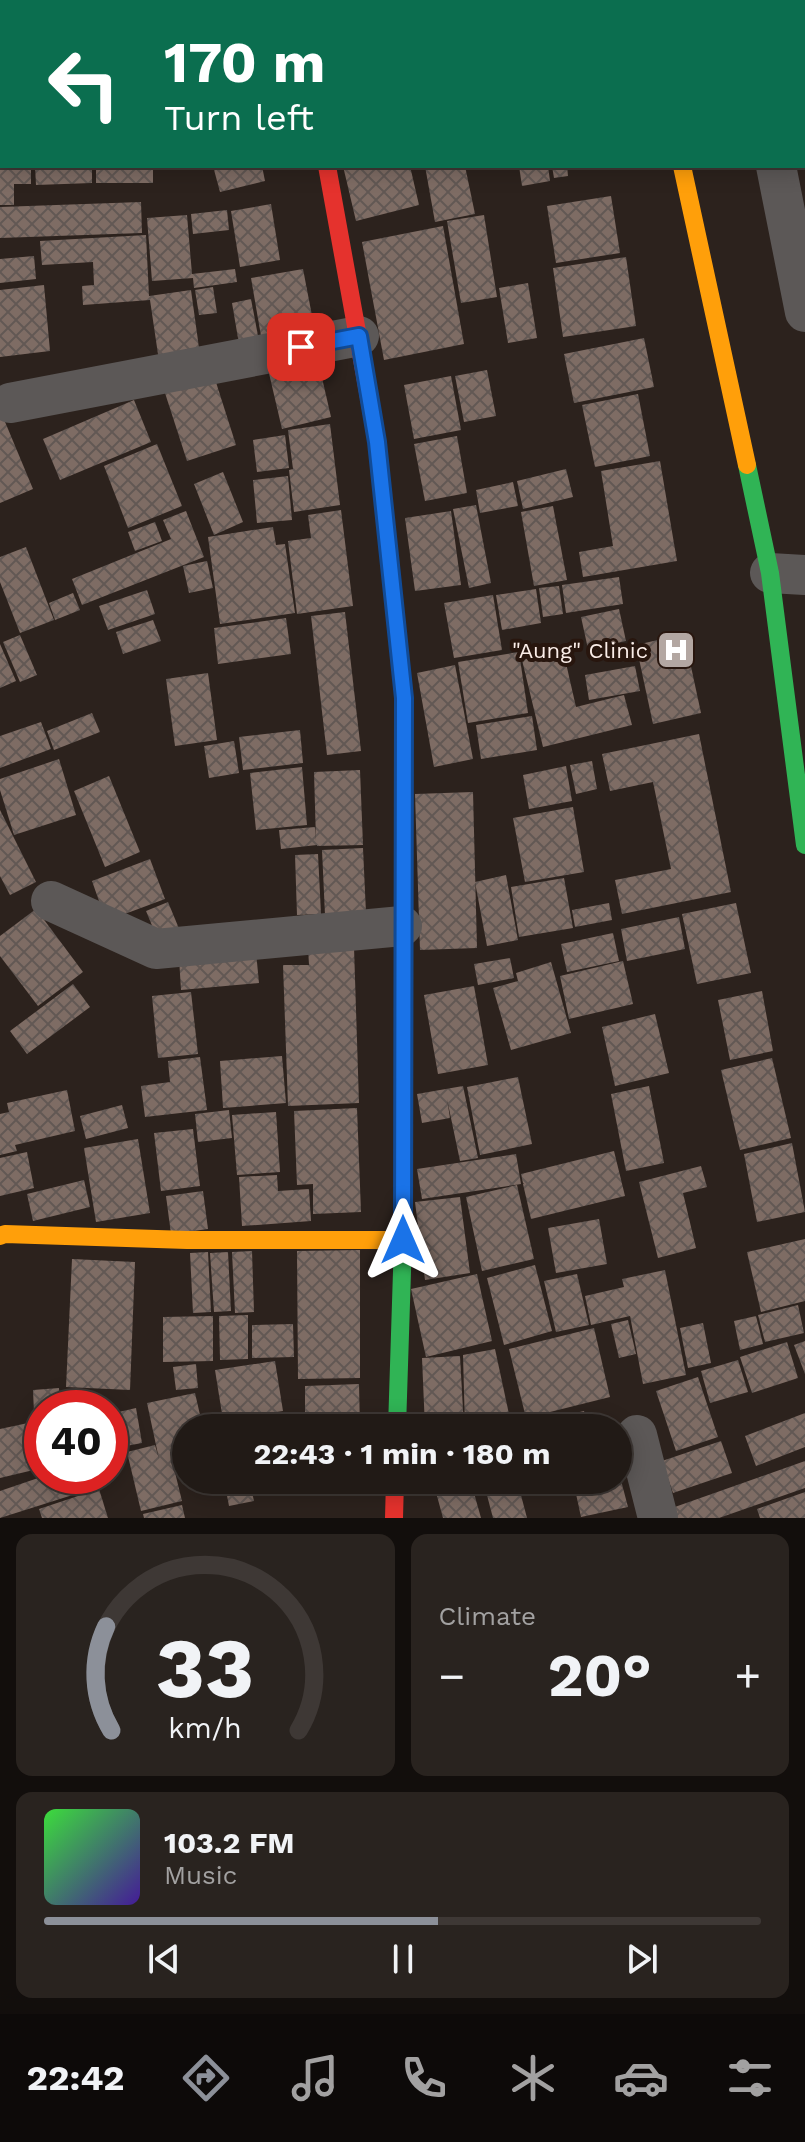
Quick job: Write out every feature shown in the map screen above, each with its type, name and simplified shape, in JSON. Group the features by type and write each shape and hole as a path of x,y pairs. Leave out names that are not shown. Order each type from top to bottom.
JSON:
{"street":[{"path":"327,168 377,442 404,698 403,1240 397,1414"},
{"path":"683,168 788,574 805,845"},
{"path":"776,168 805,312"},
{"path":"10,403 359,336"},
{"path":"51,901 156,949 402,926"},
{"path":"0,1236 403,1240"},
{"path":"637,1435 658,1518"},
{"path":"394,1518 395,1494"}],"building":[{"path":"0,168 31,168 31,184 14,184 14,205 0,205"},
{"path":"35,168 92,168 92,183 36,185"},
{"path":"96,168 153,168 153,183 96,183"},
{"path":"214,168 262,168 265,181 220,192"},
{"path":"343,168 410,168 419,205 356,221"},
{"path":"425,168 465,168 475,214 435,222"},
{"path":"519,168 548,168 550,181 522,186"},
{"path":"552,168 567,168 568,176 554,178"},
{"path":"611,196 620,253 556,263 547,206"},
{"path":"141,202 142,233 0,238 0,207"},
{"path":"271,204 280,260 240,267 231,211"},
{"path":"227,210 229,230 193,234 191,214"},
{"path":"187,215 192,274 235,269 237,282 194,288 193,278 152,281 147,218"},
{"path":"484,215 497,297 461,303 447,221"},
{"path":"443,226 464,344 384,360 362,242"},
{"path":"146,235 149,296 191,290 200,355 159,361 150,300 83,305 82,286 94,285 93,262 42,265 40,241"},
{"path":"34,256 36,279 0,283 0,259"},
{"path":"626,257 636,326 563,337 553,268"},
{"path":"303,269 314,326 261,336 251,278"},
{"path":"528,283 537,338 508,343 499,288"},
{"path":"44,285 50,351 0,357 0,290"},
{"path":"213,287 217,313 199,315 195,290"},
{"path":"251,299 259,341 239,344 232,303"},
{"path":"644,338 654,387 574,403 564,354"},
{"path":"317,356 331,417 282,429 268,369"},
{"path":"487,370 496,416 464,422 455,376"},
{"path":"214,376 236,445 187,461 165,393"},
{"path":"451,376 461,430 414,439 404,385"},
{"path":"638,394 650,456 595,467 582,405"},
{"path":"134,400 151,442 60,480 43,439"},
{"path":"3,417 33,489 0,503 0,418"},
{"path":"330,424 340,505 294,512 288,430"},
{"path":"285,435 289,468 257,472 253,440"},
{"path":"457,436 467,493 425,501 414,444"},
{"path":"157,444 182,506 128,528 104,466"},
{"path":"660,461 677,561 583,577 579,552 613,546 601,471"},
{"path":"566,469 573,497 523,509 517,481"},
{"path":"223,472 243,522 214,535 194,484"},
{"path":"288,476 292,520 257,523 253,480"},
{"path":"513,482 518,506 480,513 476,490"},
{"path":"476,505 491,583 469,588 453,509"},
{"path":"553,506 567,580 534,586 521,512"},
{"path":"341,510 353,606 297,614 288,541 311,538 308,515"},
{"path":"186,511 204,557 82,605 72,579 171,539 163,520"},
{"path":"451,511 461,585 415,591 405,518"},
{"path":"155,522 162,541 135,551 128,532"},
{"path":"273,527 276,545 285,544 295,613 220,624 208,537"},
{"path":"26,547 54,620 20,633 0,582 0,557"},
{"path":"207,561 213,588 189,593 183,566"},
{"path":"619,577 623,604 566,613 562,585"},
{"path":"559,586 563,614 543,617 539,588"},
{"path":"536,589 541,623 502,630 496,595"},
{"path":"147,590 155,614 108,630 99,606"},
{"path":"73,593 80,610 55,620 49,603"},
{"path":"493,595 502,650 454,658 444,603"},
{"path":"619,609 626,641 588,649 581,617"},
{"path":"345,612 361,751 327,755 311,616"},
{"path":"286,618 291,654 218,664 214,628"},
{"path":"153,620 161,641 123,654 116,632"},
{"path":"684,634 701,713 653,724 636,645"},
{"path":"20,635 37,675 20,682 3,642"},
{"path":"0,644 16,681 0,688"},
{"path":"563,650 576,707 624,695 632,725 543,747 522,660"},
{"path":"519,652 528,713 468,723 458,662"},
{"path":"455,665 473,759 434,767 417,673"},
{"path":"635,666 640,691 589,700 585,675"},
{"path":"208,673 217,740 175,746 166,679"},
{"path":"92,713 100,732 54,750 47,731"},
{"path":"532,716 537,750 481,759 476,725"},
{"path":"41,722 51,749 0,768 0,736"},
{"path":"300,730 303,763 243,770 239,737"},
{"path":"699,734 731,892 622,914 615,880 671,869 653,782 610,791 602,754"},
{"path":"234,741 239,773 209,778 204,746"},
{"path":"59,759 76,815 14,835 0,790 0,779"},
{"path":"592,761 597,789 576,794 570,765"},
{"path":"566,766 572,801 529,809 523,775"},
{"path":"302,767 307,825 256,830 250,773"},
{"path":"360,770 363,845 281,849 279,830 315,827 316,841 314,772"},
{"path":"109,776 140,852 105,867 74,791"},
{"path":"473,792 477,948 420,950 415,794"},
{"path":"573,807 584,872 525,882 513,818"},
{"path":"0,810 36,882 10,895 0,876"},
{"path":"363,848 366,913 325,915 322,850"},
{"path":"318,854 321,914 297,915 295,855"},
{"path":"150,859 165,899 106,921 92,881"},
{"path":"506,875 518,940 487,946 475,882"},
{"path":"564,878 573,928 519,937 511,887"},
{"path":"168,902 180,931 158,940 146,911"},
{"path":"609,903 612,920 575,927 572,910"},
{"path":"736,903 751,973 697,984 682,914"},
{"path":"36,909 83,972 38,1006 0,956 0,936"},
{"path":"679,917 685,949 627,961 621,929"},
{"path":"613,933 619,961 567,972 561,944"},
{"path":"354,947 359,1103 288,1106 283,965 309,965 308,948"},
{"path":"256,952 259,983 181,990 179,958"},
{"path":"510,958 514,978 478,985 474,964"},
{"path":"623,961 633,1004 569,1019 560,976"},
{"path":"551,962 571,1033 511,1050 493,988 518,981 516,973"},
{"path":"73,984 90,1007 27,1054 10,1031"},
{"path":"474,986 488,1065 438,1074 424,995"},
{"path":"762,991 773,1051 730,1060 718,1000"},
{"path":"191,992 198,1054 158,1058 152,996"},
{"path":"655,1014 669,1073 615,1086 602,1027"},
{"path":"282,1056 286,1103 223,1108 220,1061"},
{"path":"200,1057 207,1110 145,1117 141,1086 170,1082 168,1061"},
{"path":"772,1058 791,1138 740,1150 721,1070"},
{"path":"518,1077 532,1144 480,1155 467,1087"},
{"path":"463,1086 478,1158 460,1161 447,1099 450,1118 422,1123 417,1094"},
{"path":"649,1086 664,1163 626,1171 611,1094"},
{"path":"67,1090 75,1131 15,1145 17,1151 0,1155 0,1114 9,1112 7,1103"},
{"path":"122,1105 128,1128 86,1139 80,1116"},
{"path":"357,1108 361,1212 313,1214 313,1184 297,1185 294,1111"},
{"path":"229,1110 232,1138 198,1142 195,1114"},
{"path":"276,1112 280,1172 237,1175 232,1115"},
{"path":"193,1129 200,1186 161,1191 154,1133"},
{"path":"138,1139 150,1213 96,1222 84,1148"},
{"path":"792,1143 805,1212 757,1222 744,1154"},
{"path":"614,1151 625,1196 531,1219 521,1174"},
{"path":"27,1152 34,1188 0,1196 0,1158"},
{"path":"516,1154 521,1184 422,1199 417,1169"},
{"path":"701,1166 707,1187 683,1193 696,1248 658,1258 639,1182"},
{"path":"277,1175 278,1191 309,1189 311,1221 242,1226 239,1177"},
{"path":"84,1180 90,1207 33,1221 27,1194"},
{"path":"517,1185 534,1259 482,1271 466,1197"},
{"path":"203,1191 208,1229 171,1234 166,1196"},
{"path":"460,1197 470,1273 425,1280 415,1202"},
{"path":"599,1219 607,1264 556,1273 548,1228"},
{"path":"805,1239 805,1301 761,1312 747,1252"},
{"path":"360,1250 360,1378 298,1379 297,1251"},
{"path":"252,1251 254,1312 235,1313 232,1252"},
{"path":"208,1252 211,1312 193,1313 190,1253"},
{"path":"228,1252 231,1311 214,1312 210,1253"},
{"path":"72,1259 135,1262 130,1390 66,1387"},
{"path":"535,1265 552,1331 504,1345 487,1278"},
{"path":"665,1270 686,1375 643,1384 630,1316 591,1325 585,1296 624,1287 622,1279"},
{"path":"477,1274 492,1341 426,1357 411,1289"},
{"path":"577,1274 589,1325 556,1332 544,1281"},
{"path":"798,1305 804,1333 765,1342 758,1315"},
{"path":"248,1315 248,1359 220,1360 219,1316"},
{"path":"213,1316 213,1361 163,1362 163,1317"},
{"path":"756,1316 763,1344 740,1350 734,1321"},
{"path":"628,1320 636,1354 619,1358 611,1324"},
{"path":"703,1323 711,1363 688,1368 680,1328"},
{"path":"293,1324 294,1357 252,1358 252,1325"},
{"path":"594,1328 610,1397 542,1414 525,1414 509,1349"},
{"path":"805,1341 805,1374 794,1345"},
{"path":"787,1342 798,1378 752,1393 740,1357"},
{"path":"495,1349 509,1414 465,1414 463,1355"},
{"path":"460,1356 463,1414 424,1414 422,1358"},
{"path":"738,1360 748,1392 710,1403 701,1371"},
{"path":"275,1361 283,1411 222,1414 215,1370"},
{"path":"196,1364 198,1388 176,1390 173,1367"},
{"path":"698,1377 718,1437 676,1451 656,1391"},
{"path":"359,1384 360,1414 305,1414 305,1386"},
{"path":"195,1393 200,1414 172,1414 172,1494 180,1494 182,1501 141,1511 128,1452 155,1445 159,1459 147,1403"},
{"path":"136,1408 142,1443 128,1446 128,1410"},
{"path":"805,1413 805,1447 756,1466 745,1436"},
{"path":"24,1424 24,1472 0,1478 0,1429"},
{"path":"721,1441 732,1473 673,1493 662,1461"},
{"path":"805,1461 805,1488 719,1518 676,1518 672,1508"},
{"path":"24,1483 24,1494 76,1494 0,1518 0,1491"},
{"path":"805,1492 805,1518 760,1518 757,1509"},
{"path":"84,1494 101,1494 108,1518 42,1518 39,1509"},
{"path":"227,1494 252,1494 254,1501 229,1506"},
{"path":"474,1494 481,1518 443,1518 437,1496"},
{"path":"487,1494 521,1494 527,1518 493,1518"},
{"path":"576,1494 625,1494 628,1507 581,1517"},
{"path":"182,1505 185,1518 144,1518 143,1514"}],"traffic: fast":[{"path":"747,465 770,573 805,845"},
{"path":"388,545 404,698 403,1240 397,1414"}],"traffic: slow":[{"path":"682,168 747,465"},
{"path":"0,1236 403,1240"}],"traffic: jam":[{"path":"327,168 377,442 388,545"},
{"path":"394,1518 395,1494"}],"place":[{"name":"\"Aung\" Clinic","path":"676,650"}],"route":[{"path":"301,347 359,336 377,442 404,698 403,1240"}]}
